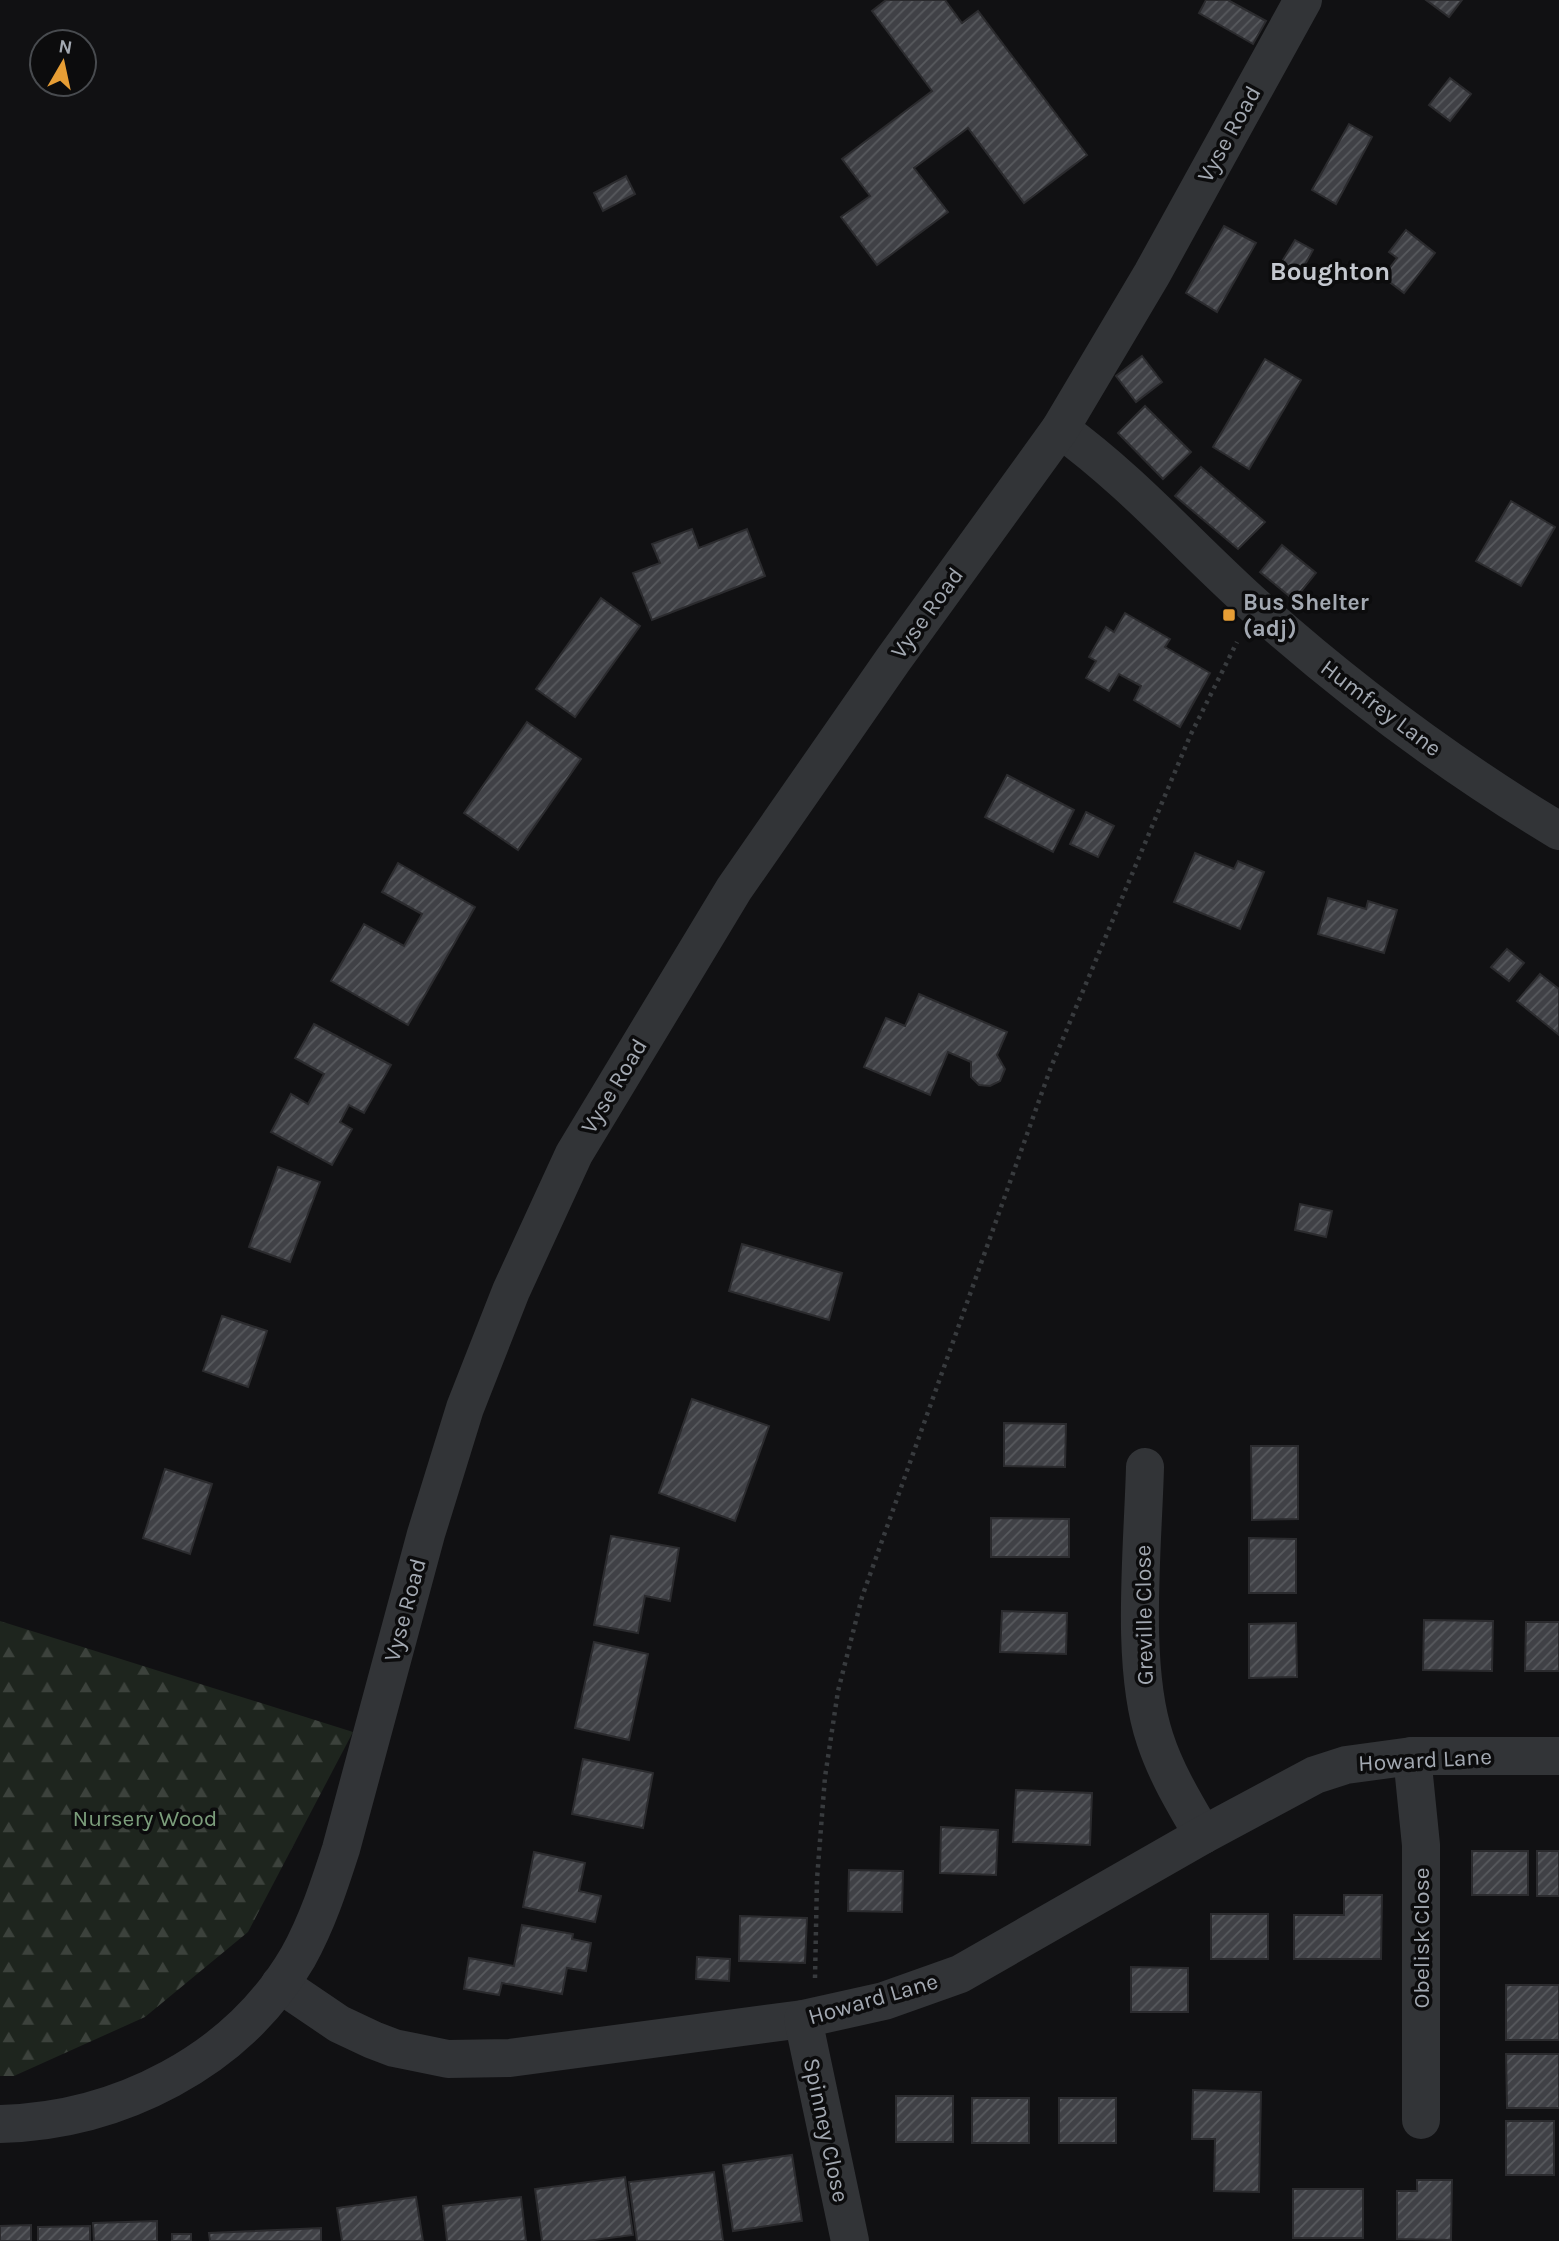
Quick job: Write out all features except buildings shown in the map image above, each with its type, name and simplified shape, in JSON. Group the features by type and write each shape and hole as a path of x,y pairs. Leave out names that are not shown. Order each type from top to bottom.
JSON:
{"street":[{"name":"Vyse Road","path":"0,2124 59,2119 93,2110 165,2082 220,2046 280,1984 313,1927 341,1849 426,1534 465,1408 511,1291 574,1154 734,890 893,660 1059,429 1152,274 1303,0"},
{"name":"Humfrey Lane","path":"1059,429 1101,458 1255,606 1388,717 1493,790 1559,831"},
{"name":"Greville Close","path":"1145,1467 1142,1644 1146,1706 1167,1769 1203,1835"},
{"name":"Howard Lane","path":"280,1984 340,2024 373,2040 394,2048 448,2059 510,2058 803,2019 884,2001 960,1974 1203,1835 1315,1775 1346,1765 1412,1756 1559,1756"},
{"name":"Obelisk Close","path":"1412,1756 1421,1845 1421,2120"},
{"name":"Spinney Close","path":"803,2019 850,2241"}],"path":[{"path":"803,2019 815,1981 817,1879 825,1777 838,1691 862,1597 1051,1067 1190,736 1255,606"}],"green space":[{"name":"Nursery Wood","path":"0,1621 353,1732 248,1932 145,2017 14,2076 0,2076"}],"place":[{"name":"Bus Shelter (adj)","path":"1229,615"}],"district":[{"name":"Boughton","path":"1330,271"}]}
